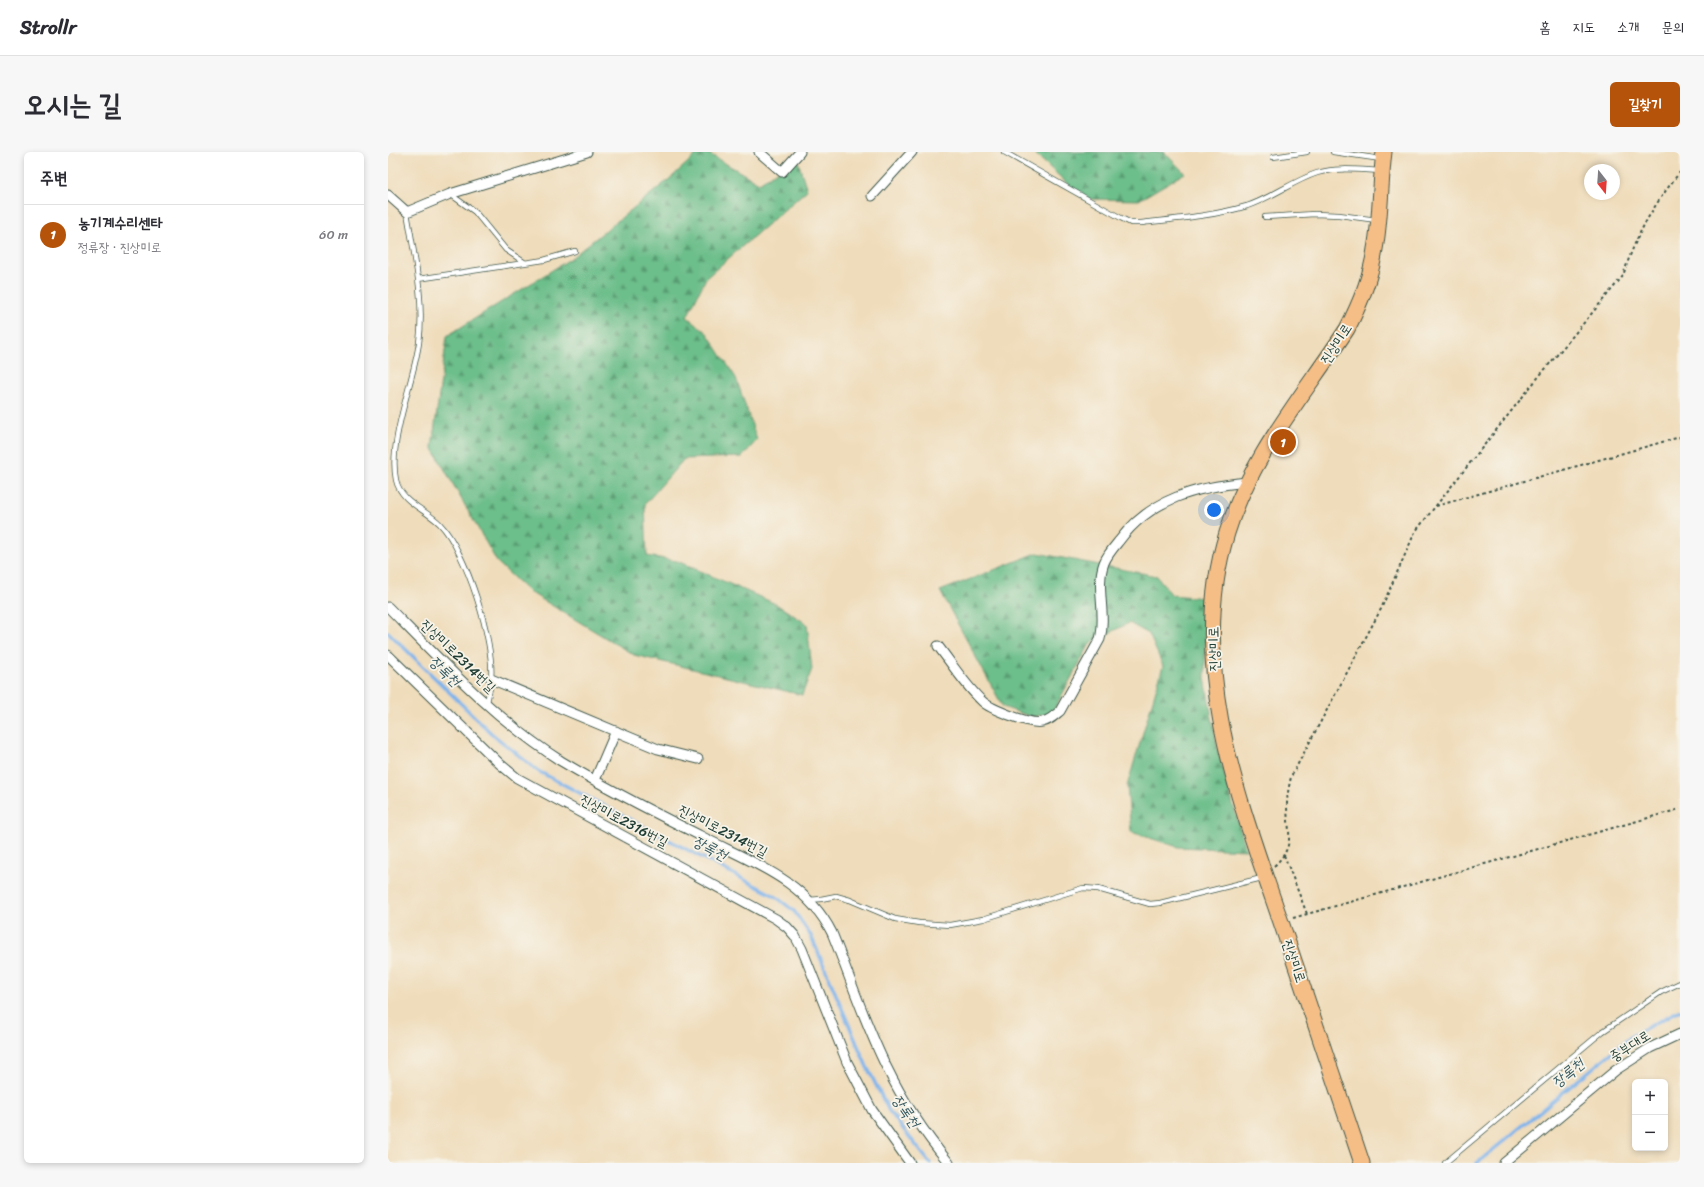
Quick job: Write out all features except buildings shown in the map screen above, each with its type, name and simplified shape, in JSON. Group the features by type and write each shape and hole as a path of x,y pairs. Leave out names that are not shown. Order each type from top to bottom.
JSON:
{"main road":[{"name":"진상미로","path":"1362,1163 1281,922 1264,877 1240,802 1223,739 1214,667 1214,607 1220,558 1227,533 1247,482 1261,457 1332,353 1357,311 1371,268 1379,220 1383,161"}],"street":[{"path":"388,195 407,212 450,194 587,152"},
{"path":"758,152 782,172 800,152"},
{"path":"872,196 912,152"},
{"path":"938,646 983,703 1027,722 1041,723 1053,717 1060,711 1100,639 1103,628 1101,581 1104,563 1126,531 1156,507 1174,497 1197,489 1247,482"},
{"name":"진상미로2314번길","path":"388,607 458,678 539,746 561,761 595,780 777,875 809,900 825,920 832,933 876,1044 894,1083 906,1103 948,1163"},
{"name":"진상미로2316번길","path":"388,655 500,764 517,778 739,898 787,927 795,936 802,949 850,1068 872,1110 910,1163"},
{"path":"492,679 658,749 698,759"},
{"path":"595,780 616,731"},
{"name":"중부대로","path":"1504,1163 1616,1070 1650,1048 1680,1034"}],"lane":[{"path":"1004,152 1121,218 1131,222 1141,223 1207,215 1243,207 1316,173 1351,169 1383,161"},
{"path":"1273,157 1306,152"},
{"path":"1333,152 1383,161"},
{"path":"450,194 475,212 506,250 524,262"},
{"path":"407,212 418,279 421,313 419,343 396,440 396,479 399,488 405,497 440,524 463,563 485,627 489,650 492,679 487,703"},
{"path":"1266,217 1321,215 1379,220"},
{"path":"418,279 544,260 575,251"},
{"path":"809,900 821,900 836,896 850,900 895,919 919,923 950,925 983,918 1083,888 1098,889 1150,904 1160,903 1264,877"},
{"path":"1445,1163 1602,1032 1661,992 1680,983"}],"path":[{"path":"1264,877 1270,868 1284,856 1289,844 1287,804 1291,777 1381,609 1415,532 1536,380 1624,276 1630,256 1643,226 1655,204 1680,172"},
{"path":"1435,506 1680,437"},
{"path":"1281,922 1680,810"},
{"path":"1284,856 1307,914"}],"green space":[{"path":"699,152 706,152 759,183 797,158 807,190 706,278 687,317 707,333 736,378 757,440 742,457 684,459 645,504 647,556 677,561 776,604 807,624 812,669 802,695 634,655 528,591 497,562 432,447 447,336 570,259 672,177"},
{"path":"1033,152 1164,152 1185,173 1139,200 1084,199"},
{"path":"1037,553 1157,576 1172,595 1205,598 1205,678 1218,752 1246,850 1178,847 1131,832 1127,786 1163,666 1149,634 1129,623 1091,642 1052,713 1032,717 1003,707 940,591"}],"waterway":[{"name":"장록천","path":"388,632 491,733 538,771 775,896 794,911 811,936 866,1065 889,1111 930,1163"},
{"name":"장록천","path":"1477,1163 1633,1035 1680,1010"}],"place":[{"name":"농기계수리센타","path":"1283,442"}]}
